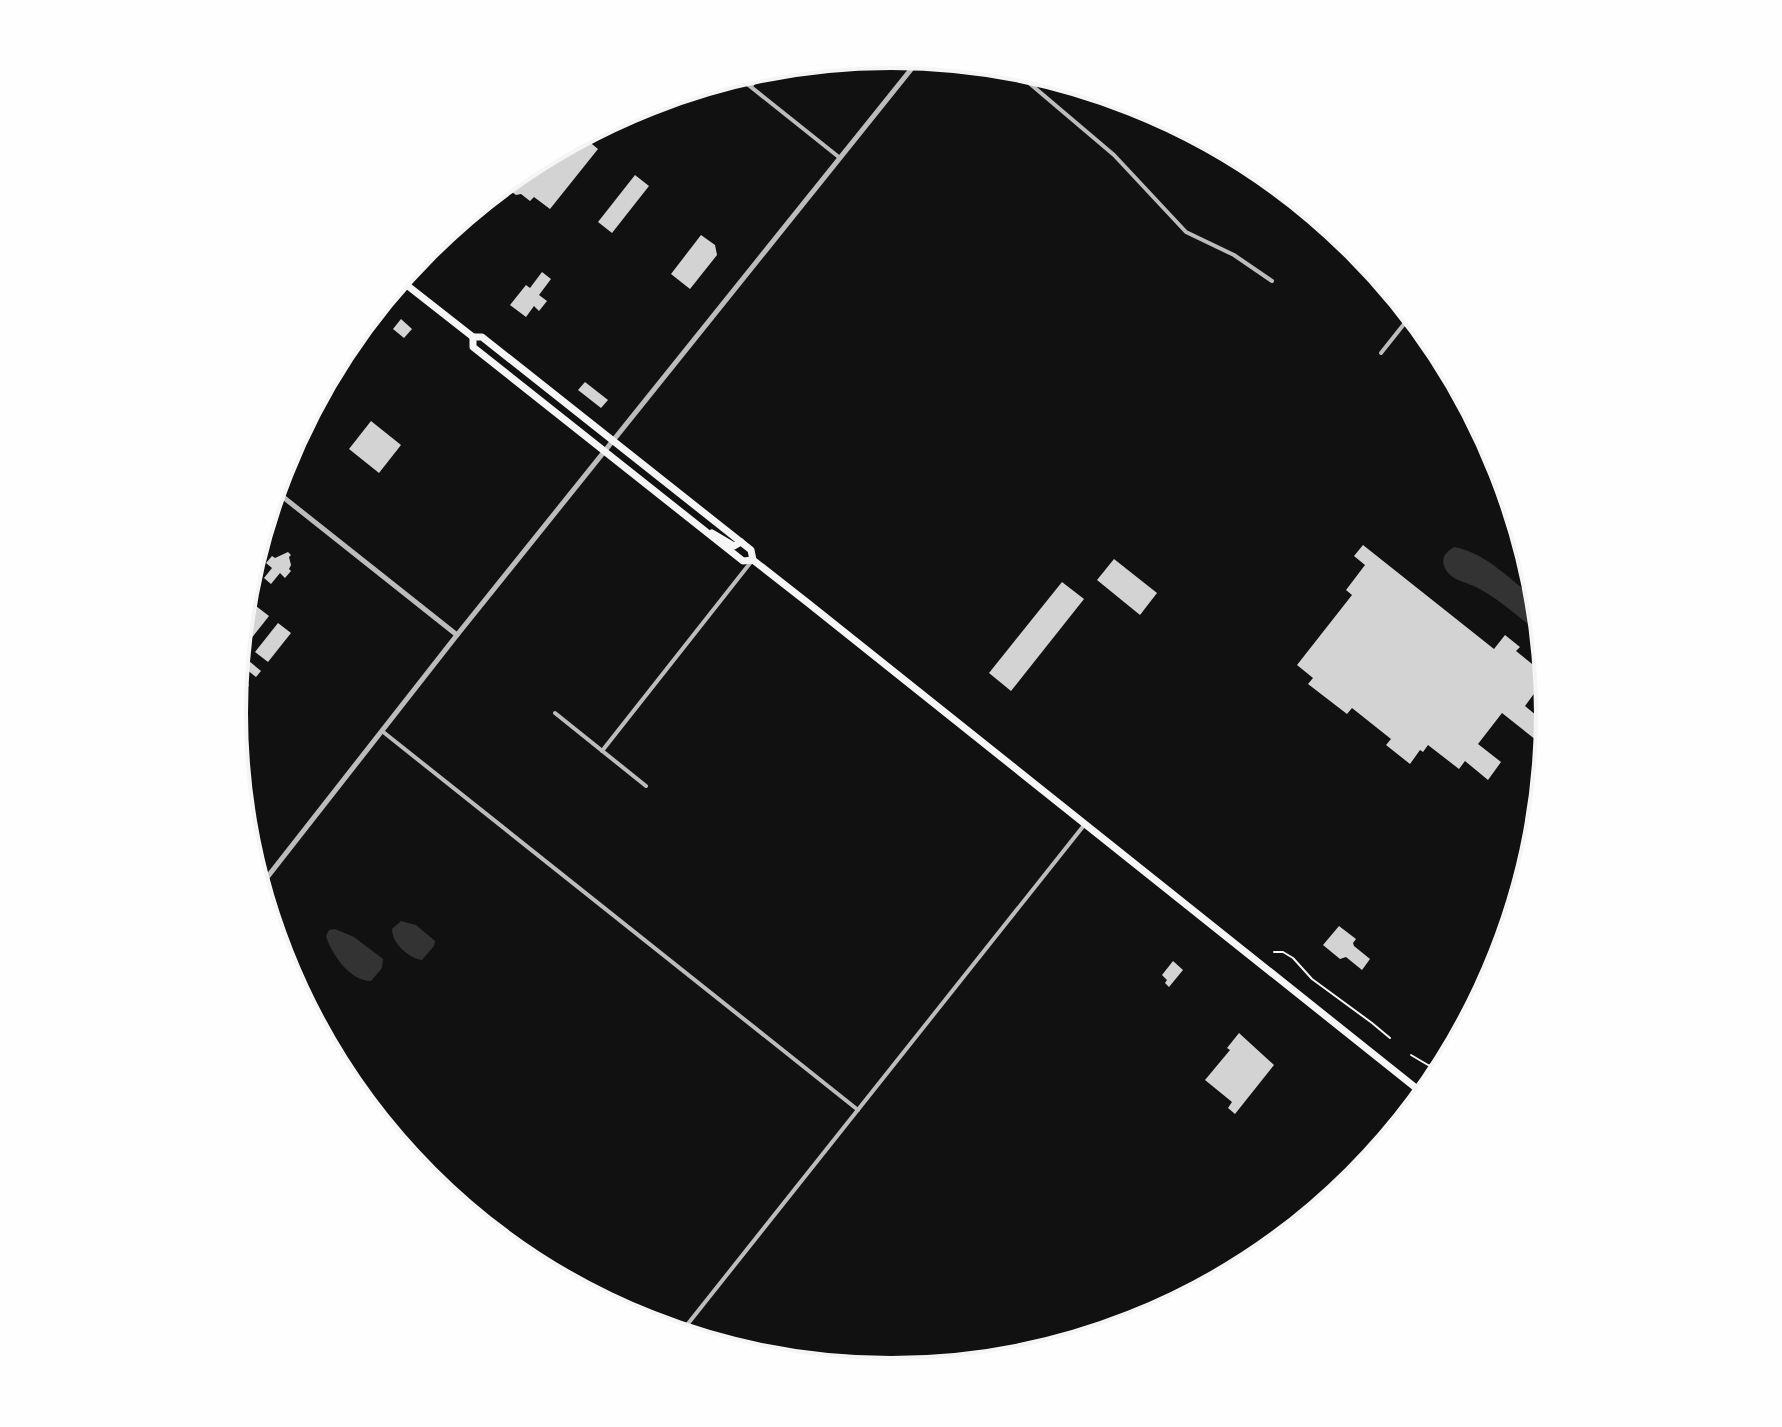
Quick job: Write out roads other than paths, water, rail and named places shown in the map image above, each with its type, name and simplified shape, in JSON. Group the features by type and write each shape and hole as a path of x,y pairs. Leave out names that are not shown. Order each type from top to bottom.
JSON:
{"highway":[{"path":"408,286 473,337 482,337 741,542 751,550 753,560 1416,1088"},
{"path":"473,337 473,347 603,451 743,561 753,560"},
{"path":"706,532 719,535 734,546 741,542"}],"street":[{"path":"266,878 603,451 912,68"},
{"path":"751,87 754,83"},
{"path":"1029,83 1114,155 1186,232 1234,255 1272,281"},
{"path":"748,84 841,158"},
{"path":"1381,353 1405,323"},
{"path":"283,497 457,635"},
{"path":"602,751 753,560"},
{"path":"555,713 646,786"},
{"path":"382,731 858,1110"},
{"path":"686,1326 1085,824"}]}
